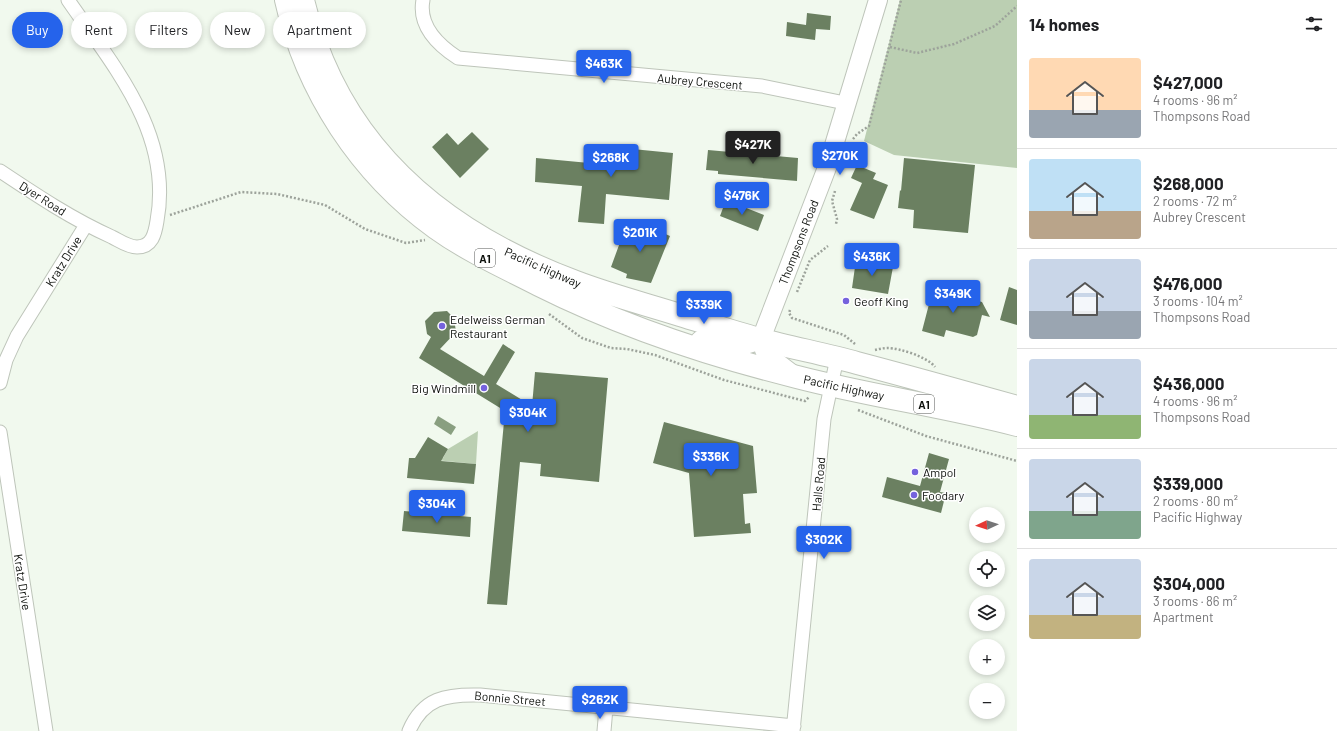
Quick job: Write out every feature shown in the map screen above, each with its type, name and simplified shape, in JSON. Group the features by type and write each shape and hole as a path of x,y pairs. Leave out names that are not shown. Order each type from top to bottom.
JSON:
{"highway":[{"name":"Pacific Highway","path":"286,0 300,47 311,75 341,130 367,164 402,200 438,229 482,257 554,293 609,317 651,333 749,365 798,378 1017,425"},
{"name":"Pacific Highway","path":"303,0 314,38 326,69 354,120 368,140 398,175 442,212 525,261 574,282 761,340 838,358 1017,407"}],"street":[{"name":"Dyer Road","path":"0,170 86,225 130,246 144,246 150,243 154,236 158,219 159,179 151,134 142,113 128,88 68,0"},
{"name":"Aubrey Crescent","path":"423,0 421,10 426,26 440,44 458,58 762,86 846,103"},
{"name":"Thompsons Road","path":"761,340 828,165 878,0"},
{"name":"Kratz Drive","path":"0,383 6,360 17,336 86,225"},
{"name":"Pacific Highway","path":"651,333 690,338 733,347 746,346 761,340"},
{"path":"761,340 766,354 798,378"},
{"name":"Halls Road","path":"794,729 824,419 838,358"},
{"name":"Kratz Drive","path":"0,432 46,731"},
{"name":"Bonnie Street","path":"409,731 417,715 425,707 448,696 480,694 794,729"},
{"path":"604,731 606,708"}],"path":[{"path":"851,144 854,137 869,126 902,0"},
{"path":"890,47 917,53 954,44 995,26 1017,6"},
{"path":"836,224 837,219 832,201 837,187"},
{"path":"158,219 241,192 277,194 325,205 365,229 406,243 432,239"},
{"path":"795,296 810,260 828,246"},
{"path":"792,303 789,313 792,318 844,335 858,347"},
{"path":"549,314 582,338 611,348 627,349 655,355 724,380 805,400"},
{"path":"870,350 890,348 921,356 930,360 937,370"},
{"path":"855,408 926,436 1017,461"}],"shaded area":[{"path":"900,0 1017,0 1017,168 894,155 864,141"},
{"path":"438,416 456,427 451,435 434,424"},
{"path":"478,431 476,464 435,460 438,455 443,458 448,449"}],"building":[{"path":"807,13 831,16 830,30 816,29 815,40 786,36 787,22 806,25"},
{"path":"472,132 489,149 460,178 432,147 447,133 458,145"},
{"path":"602,146 673,153 669,200 606,194 604,224 578,222 582,186 535,182 536,158 600,164"},
{"path":"708,150 798,158 797,181 718,174 718,171 706,170"},
{"path":"904,158 975,165 968,233 913,228 914,210 898,208"},
{"path":"857,165 876,173 873,179 888,185 874,219 850,210 862,183 851,178"},
{"path":"726,200 764,215 758,231 720,216"},
{"path":"626,226 644,233 647,226 670,236 651,283 626,278 627,274 611,267"},
{"path":"856,260 893,267 888,294 852,288"},
{"path":"934,285 957,291 956,295 982,302 990,317 982,315 977,335 973,337 946,330 944,337 922,331"},
{"path":"1009,287 1017,290 1017,325 1000,320"},
{"path":"447,311 454,318 456,332 440,349 484,376 503,344 515,352 496,384 532,406 535,372 608,378 599,482 540,476 541,464 520,462 507,605 487,604 505,411 419,358 431,337 427,334 425,321 434,312"},
{"path":"664,422 753,446 757,493 743,494 745,524 750,523 751,533 694,537 689,473 653,463"},
{"path":"428,437 448,449 441,461 476,464 474,484 407,478 409,458 415,458"},
{"name":"Foodary","path":"929,453 949,459 940,492 946,493 941,513 882,497 887,477 920,486"},
{"path":"404,511 471,517 470,537 402,531"}],"place":[{"name":"Geoff King","path":"846,301"},
{"name":"Edelweiss German Restaurant","path":"442,326"},
{"name":"Big Windmill","path":"484,388"},
{"name":"Ampol","path":"915,472"},
{"name":"Foodary","path":"914,495"}]}
